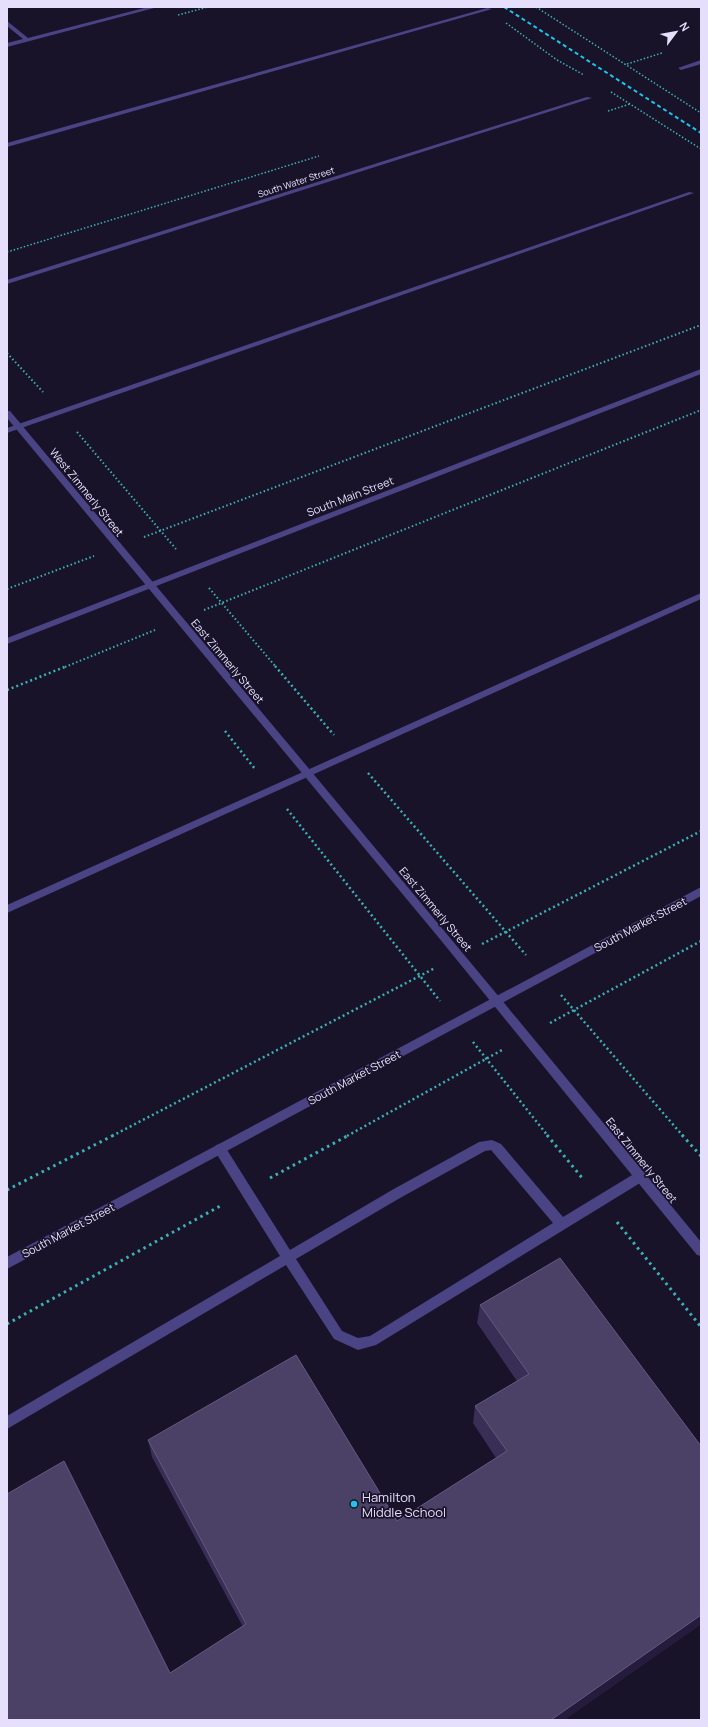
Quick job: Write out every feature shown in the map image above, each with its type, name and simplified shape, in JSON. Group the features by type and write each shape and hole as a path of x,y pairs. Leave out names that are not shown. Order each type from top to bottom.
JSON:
{"street":[{"path":"7,45 154,7"},
{"path":"7,145 489,9"},
{"path":"7,23 27,40"},
{"path":"681,68 701,62"},
{"name":"South Water Street","path":"7,282 590,98"},
{"path":"7,431 691,193"},
{"name":"South Main Street","path":"7,641 701,371"},
{"name":"West Zimmerly Street","path":"7,412 150,585"},
{"name":"East Zimmerly Street","path":"150,585 460,955 701,1251"},
{"path":"7,909 701,596"},
{"name":"South Market Street","path":"7,1262 701,891"},
{"path":"7,1423 389,1198 483,1146 492,1146 497,1148 562,1225"},
{"path":"220,1149 338,1335 358,1344 372,1341 641,1176"}],"path":[{"path":"536,7 701,113"},
{"path":"489,9 522,36 557,60 590,78"},
{"path":"576,77 584,75"},
{"path":"610,91 701,149"},
{"path":"7,252 326,154"},
{"path":"7,589 701,325"},
{"path":"7,353 60,412 351,754 701,1156"},
{"path":"7,690 701,410"},
{"path":"7,1190 701,831"},
{"path":"7,1324 526,1036 701,941"}],"building":[{"path":"560,1258 701,1446 701,1615 551,1720 7,1720 7,1494 64,1461 170,1673 246,1624 148,1440 296,1355 397,1521 507,1451 475,1406 529,1374 480,1305"}],"railway":[{"path":"504,7 701,133"}],"place":[{"name":"Hamilton Middle School","path":"354,1504"}]}
